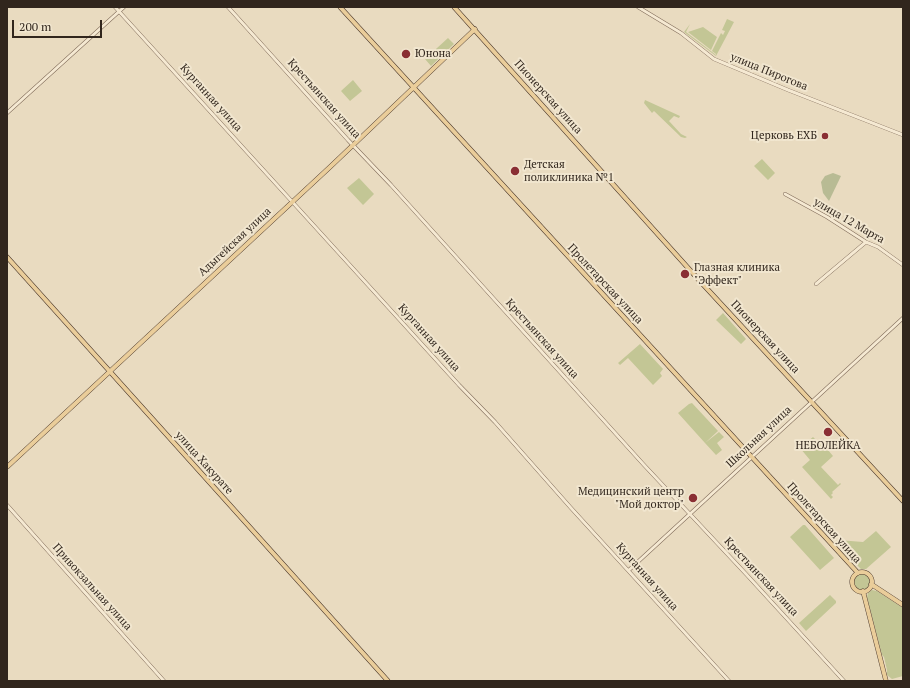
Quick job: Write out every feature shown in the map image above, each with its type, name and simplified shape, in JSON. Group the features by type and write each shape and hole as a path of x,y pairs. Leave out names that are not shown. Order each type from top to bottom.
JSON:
{"main road":[{"name":"Пролетарская улица","path":"340,7 858,573"},
{"name":"Пионерская улица","path":"454,7 698,278 903,501"},
{"name":"Адыгейская улица","path":"7,467 474,29"},
{"name":"улица Хакурате","path":"7,257 388,681"},
{"path":"863,572 868,574 871,579 871,584 868,589 863,591 857,590 852,585 853,578 858,573 863,572"},
{"path":"871,584 903,604"},
{"path":"863,591 886,681"}],"street":[{"name":"Курганная улица","path":"115,7 495,422 729,681"},
{"path":"7,113 124,7"},
{"name":"Крестьянская улица","path":"228,7 352,145 391,185 844,681"},
{"name":"улица Пирогова","path":"638,7 681,33 714,59 788,90 903,134"},
{"name":"улица 12 Марта","path":"785,194 827,217 866,242 878,247 903,265"},
{"path":"816,284 866,242"},
{"name":"Школьная улица","path":"629,570 903,318"},
{"name":"Привокзальная улица","path":"7,505 164,681"}],"green space":[{"path":"727,19 734,22 716,56 684,32 690,24 686,32 716,55 712,51 721,33 723,35 725,31 722,30"},
{"path":"703,27 717,37 711,50 688,32"},
{"path":"448,38 454,44 431,66 425,59"},
{"path":"353,80 362,91 350,101 341,91"},
{"path":"645,100 680,116 679,118 674,116 669,121 681,134 687,137 681,137 654,111 652,113 644,103"},
{"path":"762,159 775,173 768,180 754,166"},
{"path":"833,173 841,176 829,201 823,193 821,182 825,176"},
{"path":"359,178 374,194 363,205 347,188"},
{"path":"723,313 746,339 741,344 716,320"},
{"path":"640,344 663,369 660,373 662,376 653,385 628,358 620,365 618,363"},
{"path":"692,403 718,431 705,443 678,413"},
{"path":"719,432 724,437 717,443 722,450 716,455 705,443"},
{"path":"813,437 821,445 823,444 833,456 821,467 838,485 840,483 841,484 832,492 833,493 831,495 833,497 831,499 802,467 810,460 800,448"},
{"path":"803,525 805,525 834,558 820,570 790,537"},
{"path":"876,531 891,547 866,569 861,569 835,542 838,540 863,542"},
{"path":"862,574 869,579 870,582 865,589 862,590 855,585 854,582 859,575"},
{"path":"872,590 877,591 903,608 903,676 892,679 887,675 884,657 882,655 867,597 868,593"},
{"path":"830,595 836,603 806,631 799,623"}],"place":[{"name":"Юнона","path":"406,54"},
{"name":"Церковь ЕХБ","path":"825,136"},
{"name":"Детская поликлиника №1","path":"515,171"},
{"name":"Глазная клиника \"Эффект\"","path":"685,274"},
{"name":"НЕБОЛЕЙКА","path":"828,432"},
{"name":"Медицинский центр \"Мой доктор\"","path":"693,498"}]}
